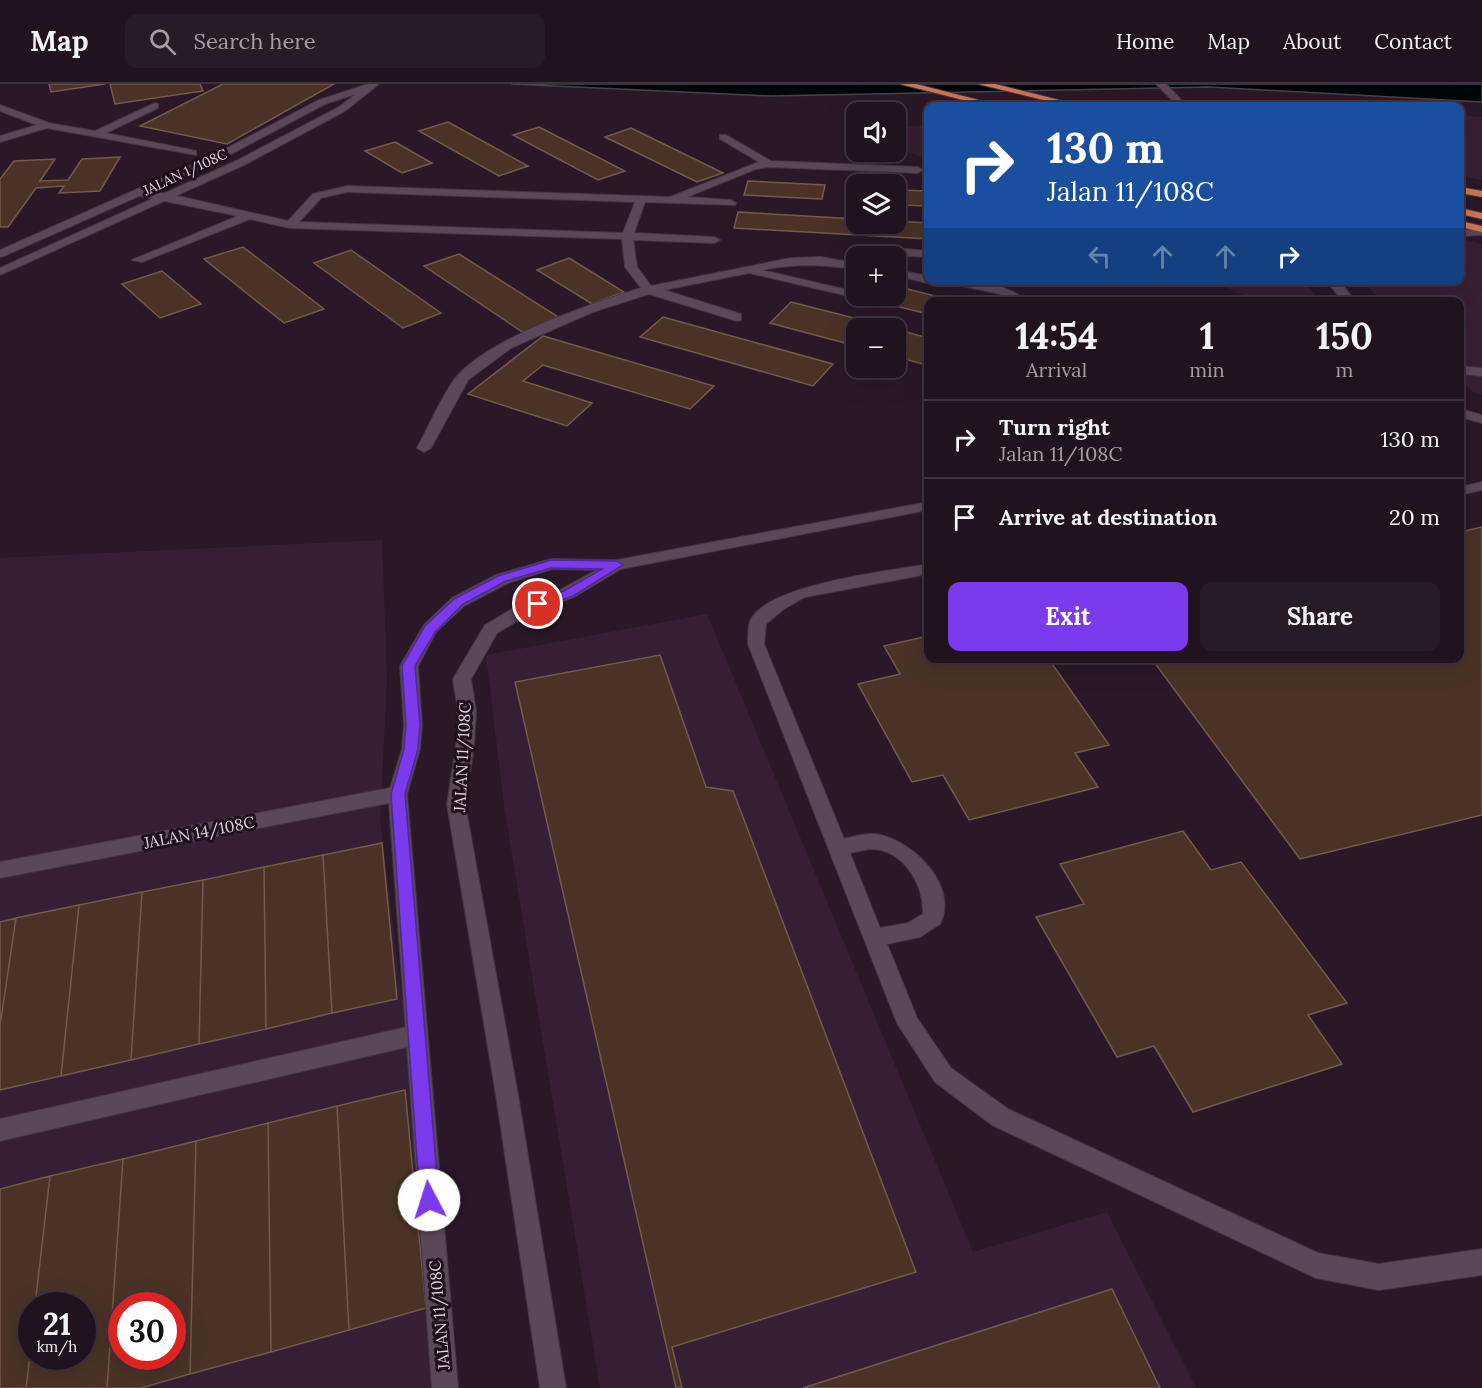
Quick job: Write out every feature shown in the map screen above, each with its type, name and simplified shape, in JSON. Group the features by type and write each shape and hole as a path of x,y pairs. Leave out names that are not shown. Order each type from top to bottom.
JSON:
{"highway":[{"path":"905,84 980,102"},
{"path":"983,84 1061,102"},
{"path":"1464,191 1482,194"},
{"path":"1464,212 1482,216"},
{"path":"1464,225 1482,231"}],"street":[{"name":"JALAN 1/108C","path":"0,254 216,158 322,102 374,84 342,109 169,197 0,272"},
{"path":"1161,84 1179,102"},
{"path":"97,134 155,106"},
{"path":"0,108 47,125 192,153"},
{"path":"0,139 47,125"},
{"path":"723,138 769,164"},
{"path":"671,200 754,166 769,164 918,170"},
{"path":"866,174 867,168"},
{"path":"290,225 317,196 347,189 731,203"},
{"path":"139,194 169,197 290,225 714,240"},
{"path":"641,199 627,236 631,267 648,290 737,317"},
{"path":"138,260 248,216"},
{"path":"1464,233 1482,231"},
{"path":"906,252 924,254"},
{"path":"424,448 463,378 507,345 589,309 648,290 791,261 811,260 846,265"},
{"path":"746,270 846,293"},
{"path":"906,275 924,278"},
{"path":"969,285 1003,291 1013,297"},
{"path":"1336,285 1346,297"},
{"path":"1464,370 1482,372"},
{"path":"1464,414 1482,419"},
{"path":"1464,490 1482,486"},
{"name":"JALAN 11/108C","path":"445,1388 398,794 411,749 413,725 409,666 430,629 458,602 502,579 551,564 617,565 924,507"},
{"name":"JALAN 11/108C","path":"554,1388 507,1095 456,804 465,746 467,711 462,679 491,629 523,610 568,593 617,565"},
{"path":"924,570 801,593 778,605 758,622 756,644 908,1023 943,1075 1000,1117 1316,1265 1379,1277 1482,1262"},
{"name":"JALAN 14/108C","path":"0,870 398,794"},
{"path":"837,848 878,842 910,855 927,879 935,902 933,918 913,932 873,938"},
{"path":"0,1130 416,1035"}],"shaded area":[{"path":"511,84 1482,84 1482,102 1209,87 771,96"},
{"path":"1464,115 1482,117 1482,180 1464,177"},
{"path":"924,125 924,158 906,150 906,126"},
{"path":"1464,239 1482,244 1482,395 1473,392 1464,383 1464,297 1378,297 1365,285 1464,285"},
{"path":"1220,285 1307,285 1317,297 1249,297"},
{"path":"382,540 387,680 380,819 450,1388 0,1388 0,558"},
{"path":"707,614 973,1252 1107,1212 1196,1388 600,1388 504,805 486,655"}],"building":[{"path":"49,84 105,84 51,92"},
{"path":"110,84 200,84 203,91 115,104"},
{"path":"223,84 334,84 227,144 140,126"},
{"path":"448,122 528,166 499,176 419,131"},
{"path":"539,127 625,171 598,180 513,135"},
{"path":"631,128 723,173 697,182 605,137"},
{"path":"395,142 432,163 402,173 365,151"},
{"path":"120,157 100,191 59,193 64,186 36,188 8,227 0,227 0,179 14,161 55,159 40,181 68,180 82,159"},
{"path":"748,181 825,185 822,199 744,195"},
{"path":"906,190 924,191 924,206 906,205"},
{"path":"738,212 846,218 846,234 906,234 906,222 924,223 924,239 734,228"},
{"path":"243,247 324,309 284,323 204,259"},
{"path":"351,250 441,313 403,328 314,263"},
{"path":"459,254 560,318 524,333 424,266"},
{"path":"569,258 624,292 592,304 537,270"},
{"path":"162,271 201,304 160,318 122,284"},
{"path":"906,289 939,297 924,297 924,313 896,306 906,306"},
{"path":"791,302 854,318 846,318 846,343 770,323"},
{"path":"663,317 833,364 813,386 640,337"},
{"path":"906,332 924,337 924,364 906,360"},
{"path":"543,336 714,386 690,409 543,365 523,381 592,403 567,426 468,394"},
{"path":"1482,527 1482,815 1300,859 1155,663 1464,663 1464,531"},
{"path":"924,637 924,663 1052,663 1109,745 1075,753 1098,787 969,820 943,775 912,782 858,684 900,674 884,646"},
{"path":"660,655 706,787 733,791 916,1272 672,1347 682,1388 676,1388 515,682"},
{"path":"1183,831 1211,870 1241,862 1347,1003 1308,1015 1342,1064 1193,1112 1154,1046 1117,1057 1036,917 1084,904 1060,864"},
{"path":"382,843 397,999 332,1013 323,855"},
{"path":"323,855 332,1013 266,1029 264,867"},
{"path":"264,867 266,1029 199,1044 203,880"},
{"path":"203,880 199,1044 131,1060 142,892"},
{"path":"142,892 131,1060 61,1076 79,905"},
{"path":"79,905 61,1076 0,1090 0,1026 16,918"},
{"path":"16,918 0,1026 0,922"},
{"path":"405,1090 426,1308 349,1330 337,1106"},
{"path":"337,1106 349,1330 271,1352 268,1123"},
{"path":"268,1123 271,1352 190,1374 196,1141"},
{"path":"196,1141 190,1374 141,1388 107,1388 108,1370 186,1370 186,1292 114,1292 123,1159"},
{"path":"123,1159 114,1292 108,1292 107,1388 26,1388 28,1370 96,1370 96,1292 37,1292 50,1176"},
{"path":"50,1176 37,1292 18,1292 18,1370 28,1370 26,1388 0,1388 0,1189"},
{"path":"1112,1289 1160,1388 803,1388"}],"route":[{"path":"429,1200 398,794 411,749 413,725 409,666 430,629 458,602 502,579 551,564 617,565 568,593 538,604"}]}
